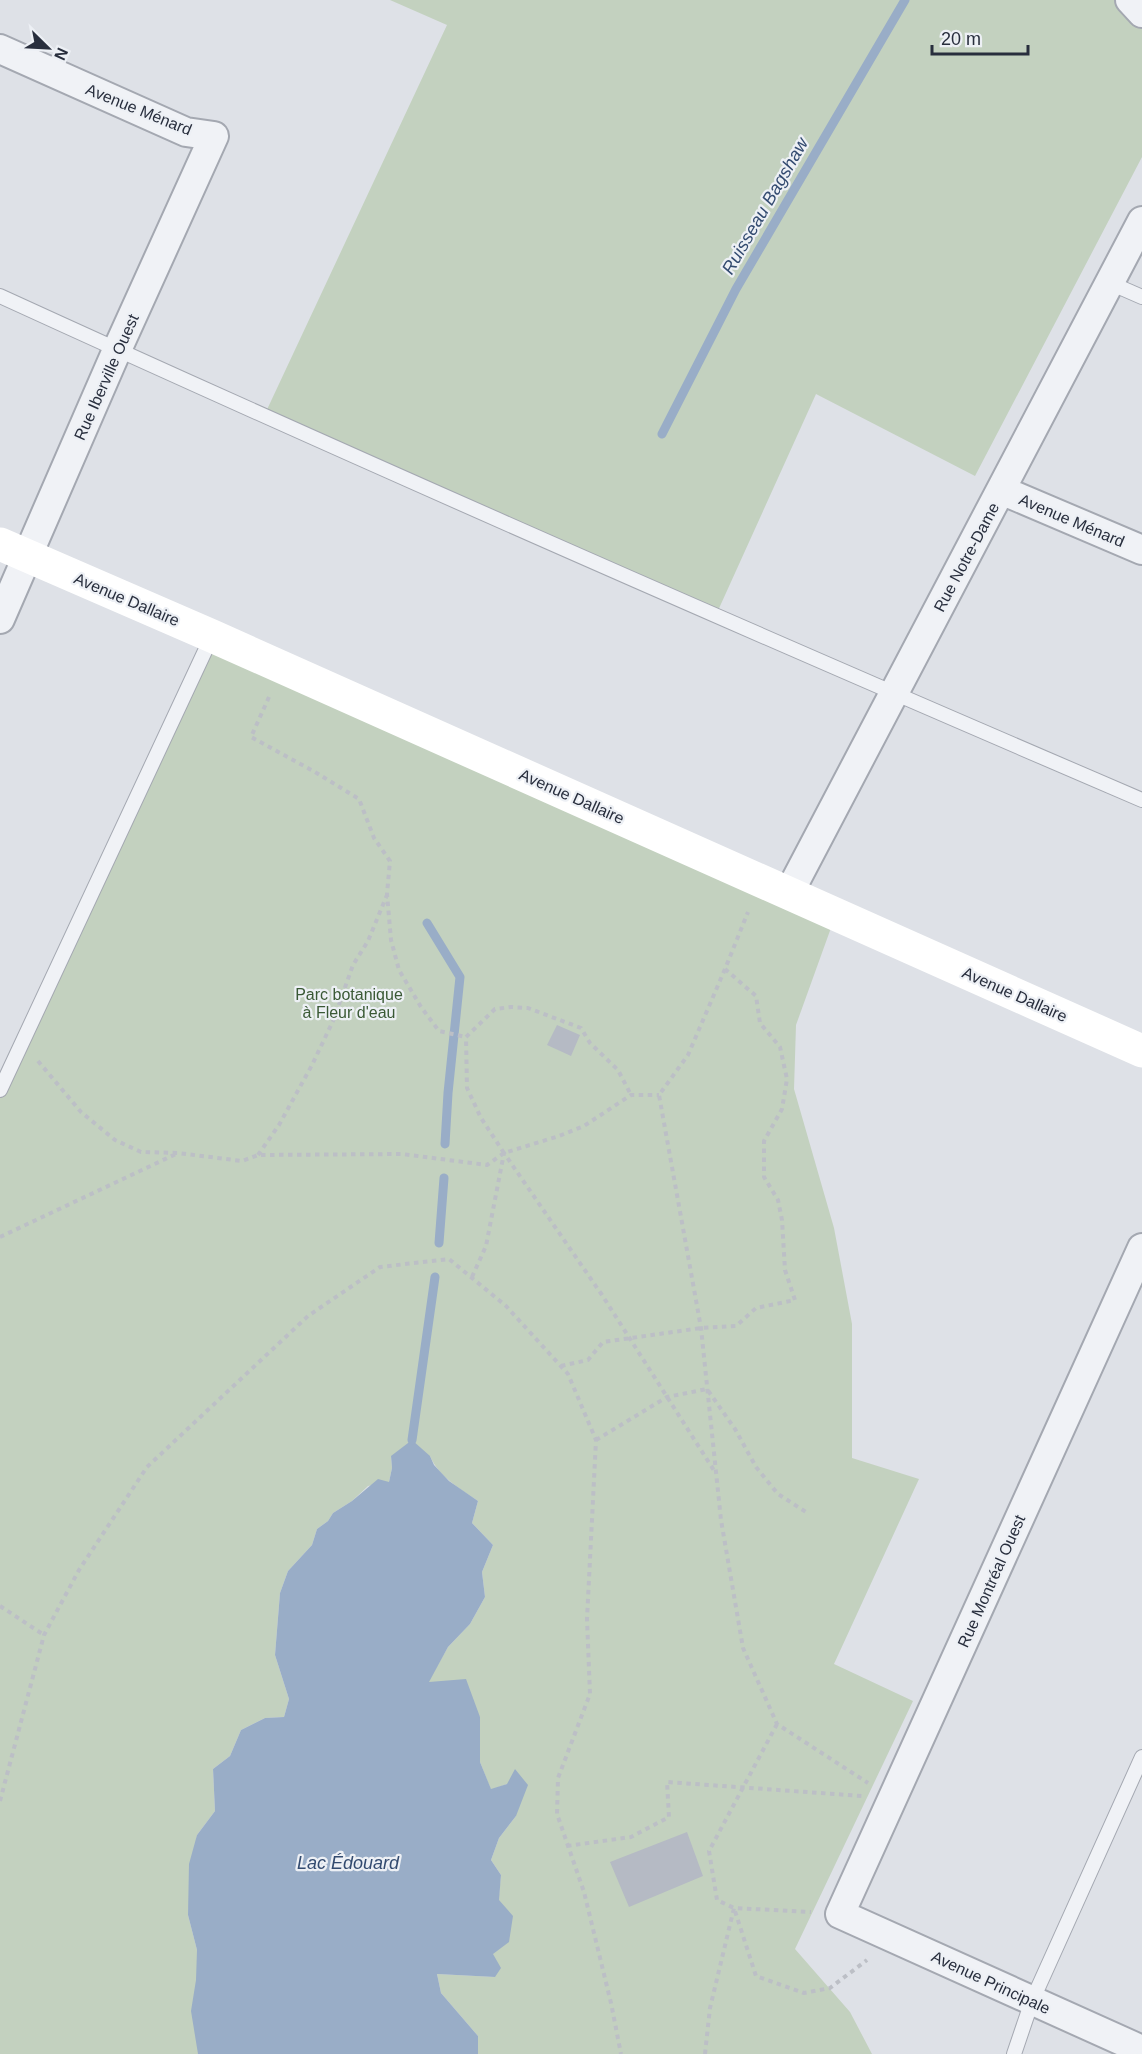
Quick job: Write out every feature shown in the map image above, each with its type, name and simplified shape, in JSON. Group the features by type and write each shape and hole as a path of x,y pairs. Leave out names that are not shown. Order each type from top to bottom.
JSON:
{"street":[{"path":"1130,0 1142,13"},
{"name":"Avenue Ménard","path":"0,49 186,132 214,136"},
{"name":"Rue Iberville Ouest","path":"0,619 14,550 117,350 214,136"},
{"name":"Rue Notre-Dame","path":"775,886 894,693 1142,221"},
{"name":"Avenue Ménard","path":"1001,490 1142,550"},
{"name":"Avenue Dallaire","path":"14,550 775,886 1142,1051"},
{"name":"Rue Montréal Ouest","path":"840,1914 1142,1248"},
{"name":"Avenue Principale","path":"840,1914 1142,2050"}],"lane":[{"path":"1110,283 1142,297"},
{"path":"0,296 117,350 894,693 1142,800"},
{"path":"0,1090 212,636"},
{"path":"1014,2054 1032,2001 1142,1757"}],"path":[{"path":"284,668 251,737 359,799 374,838 390,861 387,894 391,940 399,970 421,1007 439,1031 466,1037"},
{"path":"775,886 725,969 688,1055 659,1095 701,1328 721,1520 743,1648 777,1724 892,1798"},
{"path":"258,1155 279,1125 312,1065 333,1021 353,965 368,941 387,894"},
{"path":"561,1366 588,1360 603,1342 701,1328 736,1326 756,1308 795,1300 785,1270 782,1220 778,1200 764,1177 764,1141 782,1109 787,1079 780,1047 760,1023 756,996 725,969"},
{"path":"631,1095 618,1070 590,1043 580,1028 528,1008 511,1006 495,1010 466,1037 467,1088 481,1118 629,1338 717,1475"},
{"path":"22,1041 81,1112 115,1140 141,1152 178,1153 242,1161 258,1155 402,1154 487,1165 504,1153 584,1126 631,1095 659,1095"},
{"path":"0,1237 178,1153"},
{"path":"472,1277 486,1246 504,1153"},
{"path":"0,1801 44,1635 79,1570 147,1467 308,1316 380,1267 449,1259 506,1306 568,1374 596,1440 587,1619 590,1694 558,1778 557,1815 584,1893 621,2054"},
{"path":"596,1440 667,1397 707,1389"},
{"path":"707,1389 735,1429 756,1467 778,1494 809,1514"},
{"path":"0,1606 44,1635"},
{"path":"777,1724 709,1851 717,1900 734,1908 840,1914"},
{"path":"567,1846 631,1837 669,1816 667,1782 892,1798"},
{"path":"734,1908 756,1976 804,1993 830,1988 896,1938"},
{"path":"705,2054 710,2008 734,1908"}],"green space":[{"path":"390,0 1130,0 1142,13 1142,157 975,476 816,394 716,615 264,416 447,25"},
{"name":"Parc botanique à Fleur d'eau","path":"212,636 836,914 796,1025 794,1089 834,1228 852,1324 852,1458 919,1479 834,1664 913,1701 795,1949 850,2012 872,2054 478,2054 478,2036 441,1993 437,1974 495,1977 493,1954 501,1875 491,1860 499,1838 516,1816 507,1784 491,1790 480,1762 480,1717 428,1682 448,1647 470,1624 485,1597 482,1572 493,1545 472,1523 478,1501 444,1476 430,1456 391,1456 392,1468 389,1482 368,1486 352,1501 333,1513 328,1521 317,1529 312,1545 288,1571 280,1593 275,1655 289,1699 284,1717 265,1718 241,1730 230,1756 213,1769 215,1811 197,1835 188,1915 197,1950 198,2054 0,2054 0,1090"}],"water":[{"name":"Lac Édouard","path":"412,1440 430,1456 434,1465 449,1481 478,1501 472,1523 493,1545 482,1572 485,1597 470,1624 448,1647 429,1682 466,1679 480,1717 480,1762 491,1789 507,1784 515,1769 528,1785 516,1816 499,1838 491,1860 501,1875 499,1900 513,1916 509,1942 493,1954 501,1968 495,1977 437,1974 441,1993 478,2036 478,2054 198,2054 191,2011 196,1980 197,1950 188,1915 189,1864 197,1835 215,1811 213,1769 230,1756 241,1730 265,1718 284,1717 289,1699 275,1655 280,1593 288,1571 312,1545 317,1529 328,1521 333,1513 352,1501 378,1479 389,1482 392,1468 391,1456"}],"building":[{"path":"557,1025 580,1035 571,1056 547,1045"},
{"path":"687,1832 703,1876 629,1907 610,1862"}],"waterway":[{"name":"Ruisseau Bagshaw","path":"662,434 736,289 905,0"},
{"name":"Ruisseau Bagshaw","path":"427,923 460,977 445,1144"},
{"name":"Ruisseau Bagshaw","path":"439,1243 444,1178"},
{"name":"Ruisseau Bagshaw","path":"412,1440 435,1277"}]}
